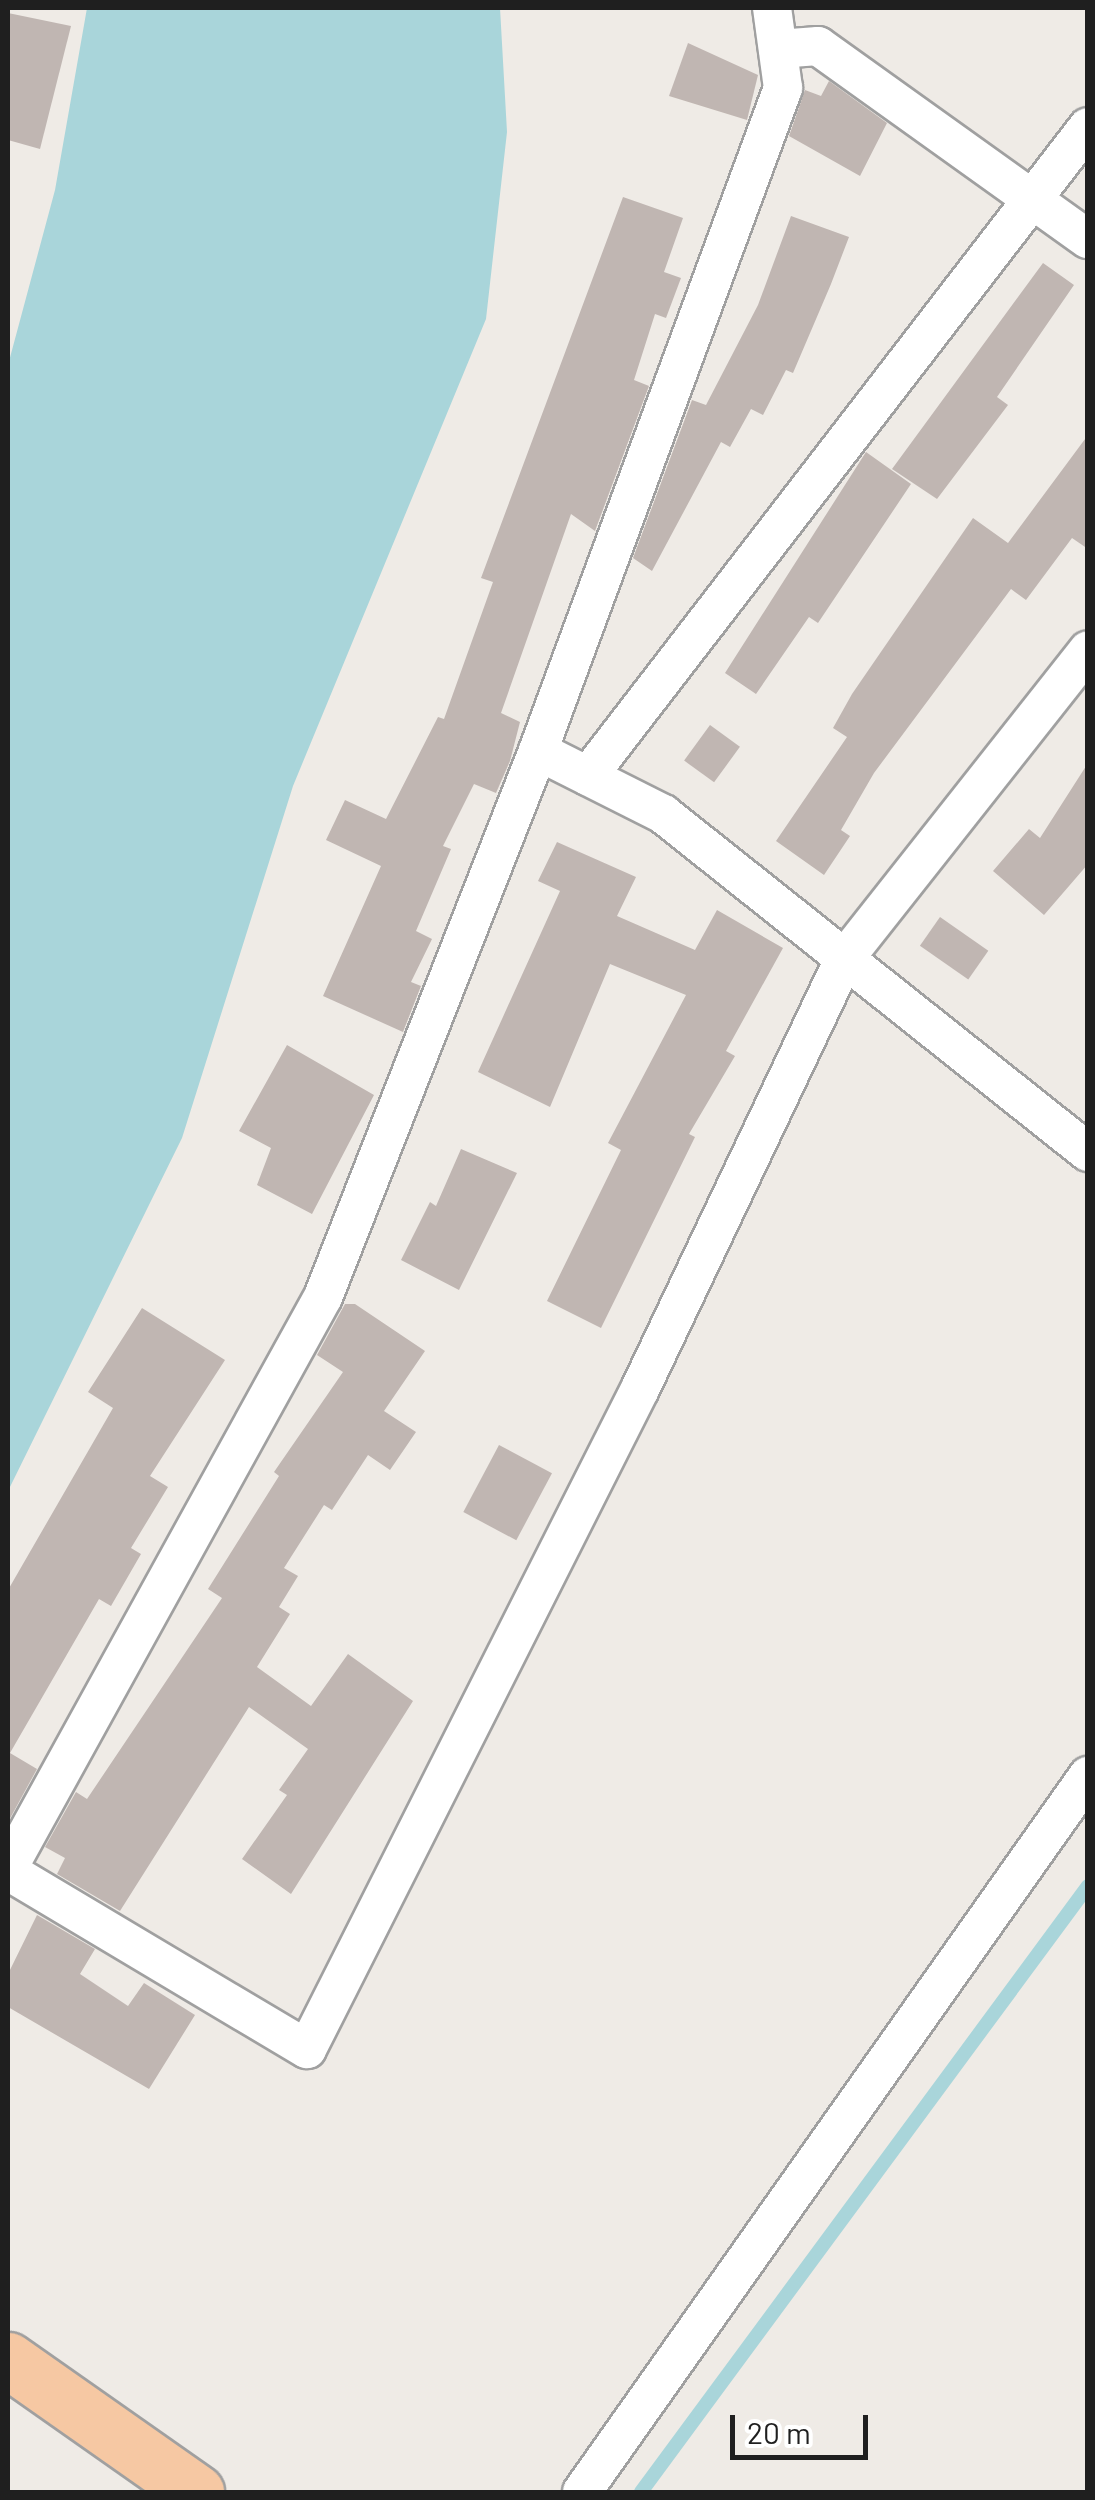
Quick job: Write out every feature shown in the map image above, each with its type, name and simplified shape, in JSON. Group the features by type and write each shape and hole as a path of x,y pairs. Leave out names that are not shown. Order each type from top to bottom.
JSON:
{"main road":[{"path":"8,2360 196,2492"}],"street":[{"path":"772,8 784,88 538,751 323,1297 8,1869 307,2049 640,1389 844,958 1088,650"},
{"path":"778,49 818,46 1088,239"},
{"path":"588,776 1088,127"},
{"path":"538,751 664,814 1088,1152"},
{"path":"582,2492 1088,1776"}],"water":[{"path":"87,8 500,8 507,132 486,319 293,786 182,1138 8,1491 8,365 55,190"}],"building":[{"path":"8,13 71,26 40,149 8,140"},
{"path":"688,43 758,75 747,120 669,96"},
{"path":"829,81 887,123 860,176 789,136 805,90 821,96"},
{"path":"623,197 683,218 664,272 681,278 666,318 655,314 634,380 649,386 595,531 571,514 501,713 520,722 510,761 496,793 474,784 443,846 451,849 416,931 432,939 411,982 421,986 403,1032 323,996 381,866 326,840 345,800 386,819 438,717 444,719 493,582 481,578"},
{"path":"791,216 849,237 831,284 793,373 786,370 763,415 751,409 730,447 721,442 652,571 633,558 692,400 706,405 758,305"},
{"path":"1043,263 1074,285 997,397 1008,405 937,499 892,469"},
{"path":"1088,435 1088,549 1072,538 1026,600 1011,589 874,773 841,830 850,836 824,875 776,841 847,737 833,728 852,694 973,518 1008,543"},
{"path":"866,452 911,484 818,623 809,617 756,694 725,673"},
{"path":"710,725 740,747 714,782 684,761"},
{"path":"1088,763 1088,864 1044,915 993,871 1029,829 1040,838"},
{"path":"557,842 636,877 617,916 695,950 717,910 783,948 726,1051 735,1056 689,1134 695,1137 601,1328 547,1301 621,1150 608,1143 686,995 610,964 550,1107 478,1072 560,891 538,881"},
{"path":"940,917 988,951 968,980 920,946"},
{"path":"287,1045 374,1095 312,1214 257,1185 271,1148 239,1131"},
{"path":"461,1149 517,1173 459,1290 401,1260 430,1202 436,1206"},
{"path":"345,1304 355,1304 425,1351 384,1411 416,1432 390,1470 368,1455 332,1510 324,1505 284,1568 298,1576 279,1607 290,1614 257,1667 311,1706 348,1654 413,1701 291,1894 242,1859 287,1795 279,1790 308,1749 249,1707 120,1911 57,1874 65,1858 45,1847 76,1792 87,1799 222,1598 208,1589 279,1476 274,1472 343,1372 317,1355"},
{"path":"142,1308 225,1360 150,1476 168,1487 131,1548 141,1554 111,1606 99,1599 10,1753 37,1769 8,1822 8,1590 113,1408 88,1392"},
{"path":"499,1445 552,1473 516,1540 463,1512"},
{"path":"37,1915 95,1949 80,1974 128,2006 144,1983 195,2015 149,2089 8,2007 8,1974"}],"waterway":[{"path":"641,2492 1088,1886"}]}
